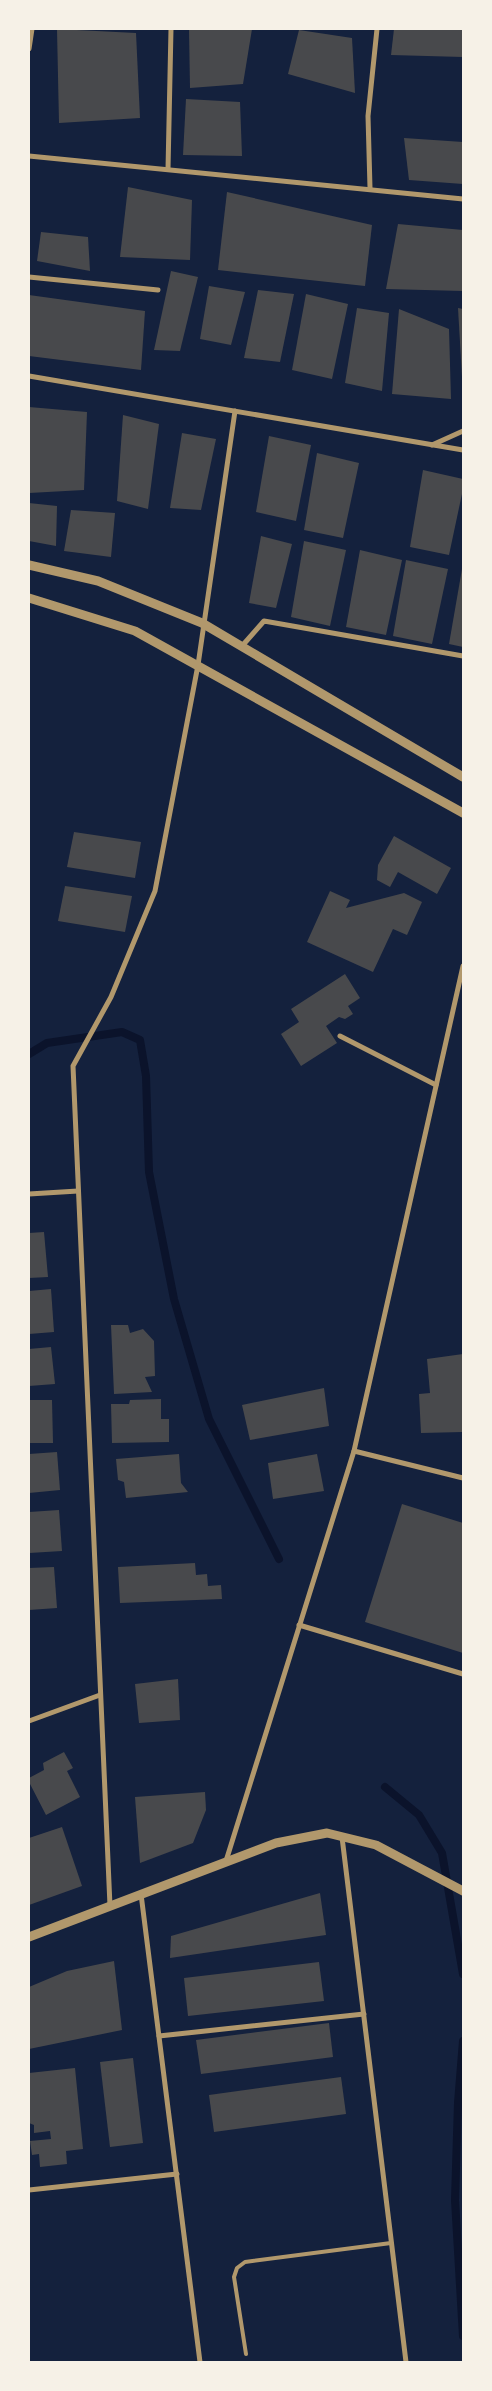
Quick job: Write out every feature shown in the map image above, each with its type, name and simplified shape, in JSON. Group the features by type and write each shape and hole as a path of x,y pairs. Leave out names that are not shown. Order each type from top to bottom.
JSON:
{"street":[{"path":"29,49 32,29"},
{"path":"168,169 171,29"},
{"path":"370,188 368,116 377,29"},
{"path":"29,156 370,188 463,199"},
{"path":"29,277 158,290"},
{"path":"29,376 463,450"},
{"path":"110,1906 73,1066 111,997 155,891 198,666 202,623 235,411"},
{"path":"432,444 463,431"},
{"path":"29,566 98,581 202,623 463,777"},
{"path":"29,598 135,631 463,813"},
{"path":"242,646 264,621 463,656"},
{"path":"226,1862 354,1451 463,966"},
{"path":"340,1036 436,1085"},
{"path":"29,1194 78,1191"},
{"path":"354,1451 463,1478"},
{"path":"300,1625 463,1674"},
{"path":"29,1721 100,1695"},
{"path":"29,1937 276,1843 327,1833 376,1845 463,1891"},
{"path":"342,1837 406,2362"},
{"path":"141,1894 200,2362"},
{"path":"159,2036 364,2014"},
{"path":"29,2190 176,2174"}],"lane":[{"path":"246,2354 234,2277 237,2268 245,2262 392,2242"}],"building":[{"path":"57,29 136,33 140,118 59,123"},
{"path":"189,29 252,29 243,84 190,88"},
{"path":"394,29 463,29 463,57 391,55"},
{"path":"299,30 352,38 355,93 288,74"},
{"path":"186,99 240,102 242,156 183,155"},
{"path":"404,138 463,142 463,184 409,180"},
{"path":"128,187 192,200 190,260 120,257"},
{"path":"227,192 372,225 365,286 218,270"},
{"path":"398,224 463,230 463,291 386,289"},
{"path":"41,232 88,237 90,271 37,261"},
{"path":"171,271 198,277 180,351 154,350"},
{"path":"209,286 245,292 231,345 200,339"},
{"path":"258,290 294,294 280,362 244,358"},
{"path":"306,294 348,304 332,379 292,370"},
{"path":"29,295 145,311 141,370 29,356"},
{"path":"357,308 389,313 382,391 345,383"},
{"path":"458,308 463,309 463,377 462,377"},
{"path":"399,309 449,329 451,399 392,394"},
{"path":"29,407 87,412 84,490 29,493"},
{"path":"123,415 159,424 148,509 117,501"},
{"path":"182,433 216,439 201,510 170,508"},
{"path":"269,436 311,445 296,521 256,512"},
{"path":"317,453 359,463 343,538 304,530"},
{"path":"423,470 463,479 463,489 449,555 410,547"},
{"path":"29,503 57,506 56,546 29,541"},
{"path":"71,510 115,513 111,557 64,551"},
{"path":"261,536 292,544 276,608 249,603"},
{"path":"304,541 346,550 330,626 291,617"},
{"path":"360,550 402,560 386,635 346,627"},
{"path":"406,560 448,569 432,644 393,636"},
{"path":"463,569 463,647 449,644"},
{"path":"74,832 141,842 135,878 67,867"},
{"path":"394,836 451,868 437,894 398,872 390,887 377,880 378,865"},
{"path":"65,886 132,896 125,932 58,921"},
{"path":"330,891 350,900 346,908 404,893 422,902 407,935 393,929 373,972 307,942"},
{"path":"345,974 360,998 348,1006 353,1014 345,1019 339,1017 326,1026 337,1043 301,1066 281,1034 299,1022 291,1009"},
{"path":"44,1232 48,1277 29,1278 29,1233"},
{"path":"51,1289 54,1332 29,1334 29,1291"},
{"path":"111,1325 128,1325 130,1333 143,1329 154,1341 155,1376 145,1377 152,1392 114,1394"},
{"path":"51,1347 55,1384 29,1386 29,1349"},
{"path":"463,1354 463,1432 421,1433 419,1394 430,1393 427,1359"},
{"path":"324,1388 329,1426 250,1440 242,1405"},
{"path":"161,1399 161,1419 169,1419 169,1442 112,1443 111,1404 129,1404 130,1400"},
{"path":"29,1400 52,1400 53,1443 29,1443"},
{"path":"57,1452 60,1490 29,1493 29,1454"},
{"path":"179,1454 181,1483 188,1492 126,1498 124,1482 118,1480 116,1459"},
{"path":"317,1454 324,1491 273,1499 268,1463"},
{"path":"402,1504 463,1523 463,1653 365,1622"},
{"path":"59,1510 62,1551 29,1553 29,1512"},
{"path":"195,1563 196,1575 207,1574 208,1586 221,1585 222,1599 120,1603 118,1567"},
{"path":"54,1567 57,1608 29,1610 29,1568"},
{"path":"178,1679 180,1720 139,1723 135,1684"},
{"path":"64,1752 73,1768 67,1771 80,1797 46,1815 29,1782 29,1778 44,1770 43,1763"},
{"path":"205,1792 206,1810 193,1843 140,1863 135,1797"},
{"path":"62,1827 82,1886 29,1905 29,1838"},
{"path":"320,1893 326,1935 170,1958 171,1936"},
{"path":"114,1961 122,2030 29,2049 29,1987 67,1971"},
{"path":"319,1962 324,2001 188,2016 184,1978"},
{"path":"329,2023 333,2057 201,2074 196,2040"},
{"path":"133,2058 143,2143 110,2147 100,2062"},
{"path":"75,2068 83,2149 66,2151 67,2164 40,2167 39,2154 32,2155 30,2141 51,2139 50,2131 34,2133 34,2125 29,2123 29,2073"},
{"path":"341,2077 346,2114 214,2132 209,2095"}],"waterway":[{"path":"29,1054 47,1043 122,1032 140,1040 146,1076 149,1172 174,1299 209,1419 279,1559"},
{"path":"385,1787 419,1815 442,1853 463,1974"},
{"path":"463,2041 458,2103 455,2200 463,2336"}]}
